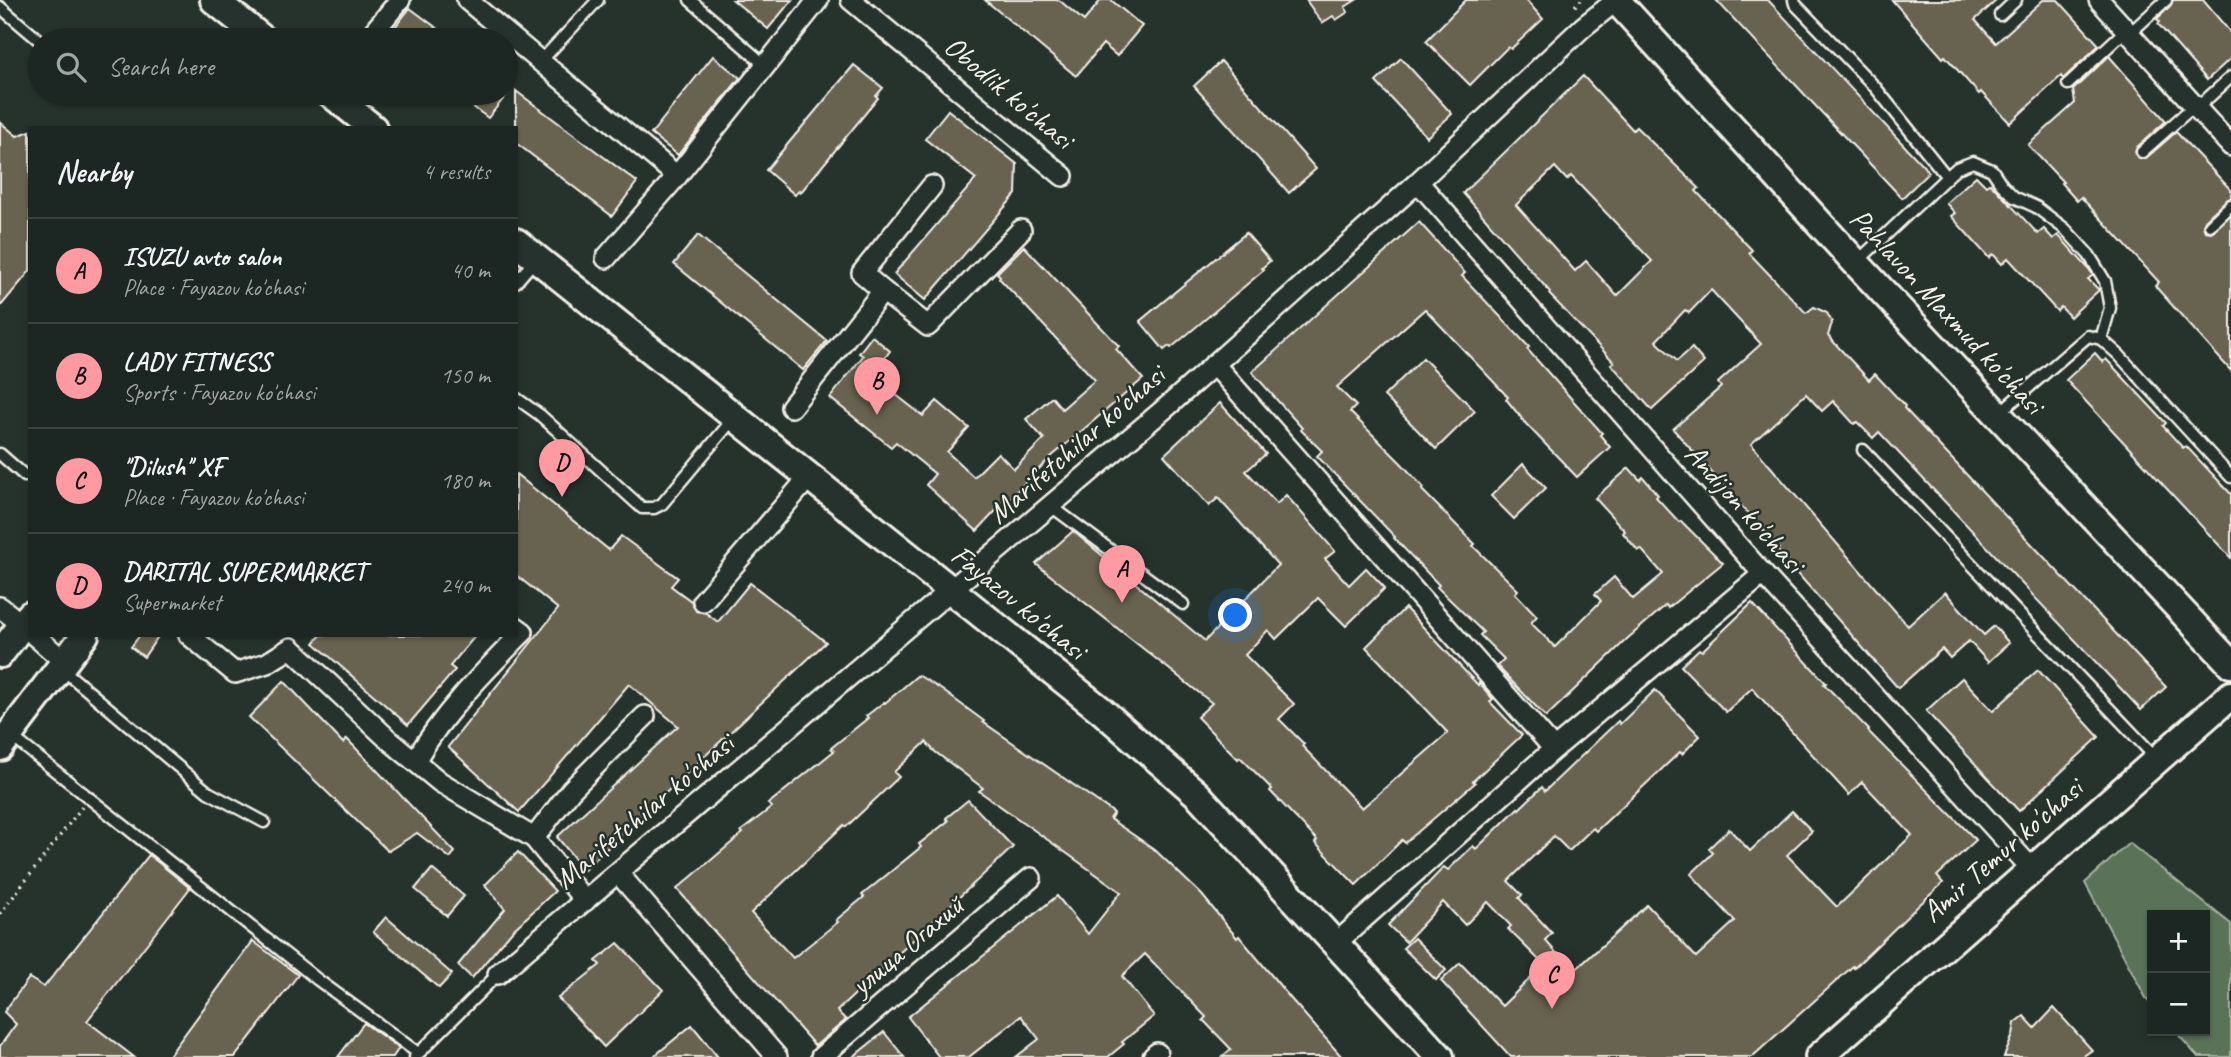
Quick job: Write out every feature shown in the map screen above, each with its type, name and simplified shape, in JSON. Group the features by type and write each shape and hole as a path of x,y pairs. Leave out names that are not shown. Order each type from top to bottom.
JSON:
{"main road":[{"path":"214,0 249,28"},
{"name":"Pahlavon Maxmud ko'chasi","path":"1616,0 1856,263 2231,664"},
{"path":"345,105 371,126"},
{"name":"Fayazov ko'chasi","path":"526,250 1101,710 1198,795 1440,1057"},
{"path":"0,654 28,627"},
{"path":"5,741 84,637"},
{"name":"Amir Temur ko'chasi","path":"1819,1057 2231,695"}],"street":[{"path":"377,28 400,0"},
{"path":"467,0 500,28"},
{"path":"606,258 677,176 818,0"},
{"name":"Obodlik ko'chasi","path":"851,0 1063,176"},
{"name":"Marifetchilar ko'chasi","path":"498,974 1169,405 1418,182 1583,27 1616,0"},
{"path":"2099,0 2231,146"},
{"path":"518,43 677,176"},
{"name":"Andijon ko'chasi","path":"1418,182 1763,574 2031,868"},
{"path":"932,186 862,273 928,326 1021,230"},
{"path":"791,407 883,291"},
{"path":"1214,363 1554,749"},
{"path":"703,601 809,477"},
{"path":"1335,944 1554,749 1763,574"},
{"path":"0,607 28,625"},
{"path":"415,761 425,744 476,680 523,632 518,628"},
{"path":"39,637 63,665"},
{"path":"191,637 235,673 267,663 295,642 389,740 440,782 534,838 585,901"},
{"path":"534,838 571,790 645,716"},
{"path":"618,873 777,1057"},
{"name":"улица Огахий","path":"821,1057 1031,878"}],"lane":[{"path":"540,62 598,0"},
{"path":"690,0 766,66"},
{"path":"1794,0 1875,87 1947,177"},
{"path":"2000,15 2016,0"},
{"path":"2068,84 2166,0"},
{"path":"0,7 28,31"},
{"path":"2142,152 2231,77"},
{"path":"1856,263 1956,168 1973,162 1992,170 2014,197 2036,207 2065,229 2089,255 2105,281 2110,308 2101,339"},
{"path":"2210,225 2231,205"},
{"path":"518,276 526,250"},
{"path":"1998,415 2088,336 2101,339 2119,355 2231,478"},
{"path":"518,399 540,415 642,508 654,508 662,504 735,417"},
{"path":"1863,450 2157,759"},
{"path":"0,454 28,475"},
{"path":"1051,506 1183,604"},
{"path":"63,665 208,792 264,822"},
{"path":"5,741 89,798 416,1055 498,974"}],"path":[{"path":"1575,6 1581,0"},
{"path":"0,914 89,798"}],"green space":[{"path":"2129,843 2231,924 2231,1057 2198,1057 2179,1036 2210,1036 2210,910 2147,910 2147,1000 2085,883"}],"building":[{"path":"733,0 792,0 768,29"},
{"path":"985,0 1059,0 1084,21 1101,0 1111,0 1142,26 1117,56 1103,44 1076,76"},
{"path":"1306,0 1356,0 1345,7 1348,12 1336,20 1333,16 1322,23"},
{"path":"1466,0 1526,0 1543,19 1511,49 1508,47 1470,85 1426,41"},
{"path":"1716,0 1768,0 1929,172 1902,198"},
{"path":"1892,0 1997,0 1975,20 1996,43 2043,0 2058,0 2099,45 2010,123 1945,56 1943,58"},
{"path":"2173,0 2203,0 2231,33 2231,58 2207,80 2158,24 2160,22 2157,19"},
{"path":"410,8 437,28 394,28"},
{"path":"713,56 740,78 678,155 651,134"},
{"path":"2109,56 2166,121 2137,147 2137,157 2146,158 2176,132 2231,190 2231,198 2205,220 2203,226 2205,231 2212,232 2231,215 2231,371 2155,286 2159,282 2081,197 2077,201 2028,145 2075,103 2073,90"},
{"path":"1401,58 1452,114 1427,137 1376,82"},
{"path":"1221,61 1316,169 1289,193 1194,86"},
{"path":"854,65 883,88 876,96 878,98 801,192 799,190 795,195 766,170"},
{"path":"1583,76 1633,130 1636,127 1699,188 1696,191 1752,250 1749,253 1806,313 1814,307 1827,313 1832,322 1828,336 1869,380 1875,374 2166,687 2141,710 1879,432 1873,438 1857,422 1854,424 1833,401 1822,411 1806,394 1751,444 1908,626 1945,592 1984,635 1994,626 2009,643 1988,662 1969,641 1950,658 1942,649 1898,688 1673,429 1721,387 1718,383 1761,344 1711,290 1689,313 1685,310 1656,341 1677,361 1692,348 1704,362 1652,410 1611,364 1614,362 1549,294 1463,193","holes":["1555,167 1567,180 1571,176 1652,261 1617,296 1586,261 1575,271 1516,205"]},
{"path":"518,93 637,182 612,216 518,145"},
{"path":"470,105 498,105 488,118"},
{"path":"948,110 1017,164 1016,194 925,300 894,274 976,179 925,139"},
{"path":"0,122 17,136 28,132 28,273 0,307"},
{"path":"1976,176 1986,186 1990,183 2038,234 2044,229 2053,239 2058,235 2093,275 2088,279 2099,290 2070,317 2061,307 2057,311 2008,258 2002,264 1993,254 1989,258 1951,216 1955,213 1946,203"},
{"path":"1419,222 1465,273 1462,276 1529,347 1527,349 1602,433 1600,435 1610,447 1577,477 1527,425 1506,399 1508,397 1425,309 1337,387 1356,406 1350,412 1424,488 1422,490 1475,544 1473,546 1518,590 1515,593 1537,616 1531,623 1555,647 1601,601 1595,594 1614,577 1633,599 1663,574 1641,549 1638,551 1623,533 1625,531 1595,498 1629,468 1640,480 1643,477 1658,495 1656,497 1679,522 1723,563 1668,608 1666,605 1546,717 1497,666 1504,659 1480,635 1483,632 1437,587 1439,585 1317,456 1322,451 1252,372"},
{"path":"1246,233 1270,261 1262,268 1264,270 1171,348 1169,346 1164,350 1140,321"},
{"path":"698,235 827,341 803,370 674,264"},
{"path":"1024,246 1119,346 1116,349 1143,379 1051,457 977,531 926,485 935,474 896,442 891,447 830,398 863,356 859,353 872,336 890,351 877,368 886,375 880,382 923,416 937,401 969,428 947,452 974,477 998,453 1014,469 1044,439 1026,419 1052,397 1062,409 1095,380 999,278 997,273"},
{"path":"2095,353 2103,362 2106,359 2166,423 2163,426 2183,448 2186,446 2231,494 2231,558 2066,380"},
{"path":"1423,358 1475,411 1436,449 1384,396"},
{"path":"1220,403 1266,454 1246,471 1277,504 1286,495 1335,551 1325,559 1349,585 1366,568 1385,588 1346,626 1318,598 1276,639 1268,630 1245,655 1294,704 1279,719 1304,744 1302,746 1362,808 1448,733 1366,647 1405,608 1478,685 1479,683 1493,699 1490,702 1522,735 1473,781 1475,783 1405,843 1402,840 1356,885 1315,843 1317,840 1270,791 1272,789 1197,717 1212,703 1036,564 1073,531 1205,641 1278,565 1218,498 1209,506 1164,455"},
{"path":"1523,464 1546,488 1514,519 1491,496"},
{"path":"518,476 609,550 621,536 678,578 671,586 691,601 696,611 706,613 718,622 750,583 826,642 584,870 557,837 678,726 629,684 519,812 448,747 558,609 518,577"},
{"path":"1752,603 1868,731 1976,840 1937,876 1943,883 1854,968 1853,966 1752,1057 1511,1057 1441,981 1460,963 1502,1006 1544,965 1508,929 1511,926 1488,902 1465,925 1443,902 1406,942 1388,925 1444,867 1448,870 1473,846 1476,849 1518,808 1542,787 1545,791 1618,721 1620,724 1655,690 1700,736 1596,831 1593,828 1569,851 1554,836 1508,881 1522,895 1519,898 1552,933 1545,940 1573,972 1647,905 1696,957 1735,921 1691,874 1713,853 1709,848 1729,829 1750,851 1792,811 1812,831 1787,855 1837,907 1912,835 1862,782 1849,795 1752,688 1726,712 1681,666 1699,649 1702,651"},
{"path":"138,637 158,637 144,657 131,647"},
{"path":"319,637 474,637 450,666 455,670 408,725 314,643"},
{"path":"2038,670 2099,737 2019,811 1926,711 1962,678 1993,711"},
{"path":"918,675 1114,813 1110,819 1154,849 1202,895 1342,1057 1222,1057 1231,1049 1203,1020 1206,1017 1145,954 1122,976 1154,1016 1108,1057 1016,1057 1039,1039 1021,1016 969,1057 939,1057 908,1017 1057,896 1088,934 1121,892 979,791 983,788 926,742 894,772 899,777 751,913 793,958 838,922 836,920 864,897 862,895 921,847 919,844 948,821 946,818 968,800 1013,847 837,1011 846,1020 815,1046 677,889 772,807 768,804 834,751 831,748 868,718 866,716"},
{"path":"284,681 343,743 347,739 455,852 450,858 417,833 388,851 249,717"},
{"path":"518,852 555,891 512,931 472,978 458,965 505,909 485,885"},
{"path":"149,855 190,888 87,1021 134,1057 0,1057 0,1046 16,1024 4,1012 29,978 44,987"},
{"path":"432,869 464,896 447,916 415,889"},
{"path":"386,917 452,974 439,988 373,932"},
{"path":"1414,938 1446,970 1436,980 1403,948"},
{"path":"253,941 298,975 235,1057 168,1057"},
{"path":"618,943 663,990 604,1047 558,998 600,965 596,961"},
{"path":"2054,1008 2092,1050 2082,1057 2004,1057 2015,1023 2024,1016 2035,1028"},
{"path":"364,1023 399,1048 393,1057 338,1057"},
{"path":"692,1025 718,1057 653,1057"},
{"path":"884,1032 904,1057 853,1057"}],"place":[{"name":"LADY FITNESS","path":"877,415"},
{"name":"DARITAL SUPERMARKET","path":"562,497"},
{"name":"ISUZU avto salon","path":"1122,603"},
{"name":"''Dilush'' XF","path":"1552,1009"}]}
